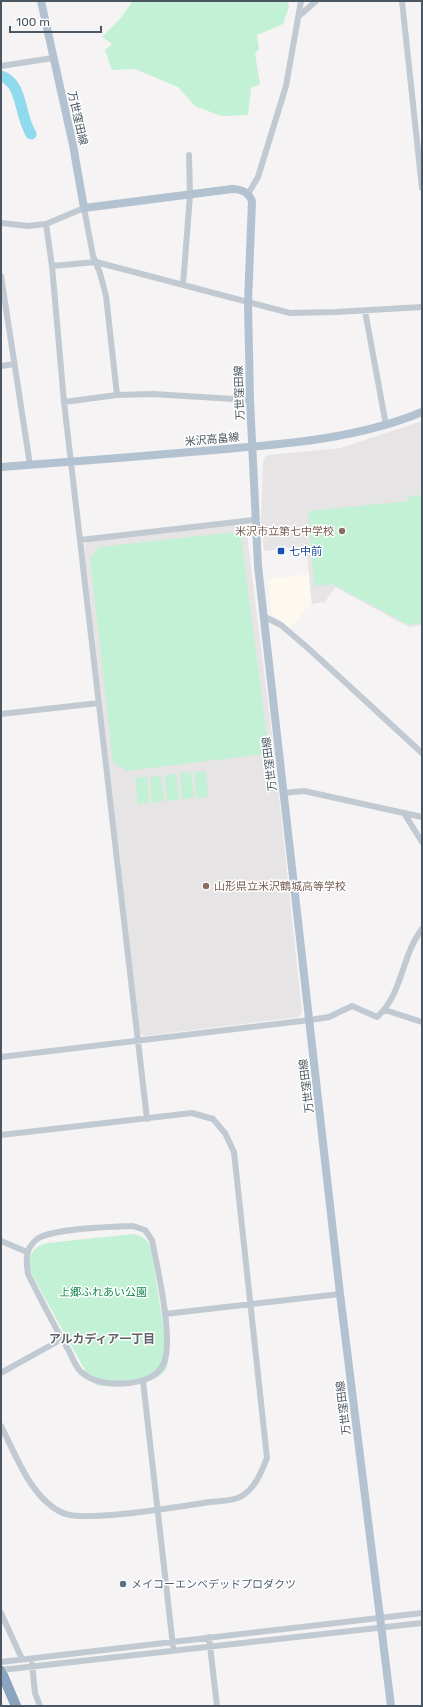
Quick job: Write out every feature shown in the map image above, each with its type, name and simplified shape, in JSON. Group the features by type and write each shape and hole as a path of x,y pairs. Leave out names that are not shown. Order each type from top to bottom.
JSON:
{"highway":[{"path":"1,1670 10,1706"},
{"path":"5,1689 16,1706"}],"main road":[{"name":"万世窪田線","path":"41,1 73,145 84,208"},
{"path":"84,208 232,189 238,189 248,194"},
{"name":"万世窪田線","path":"248,194 252,201 248,303 254,520 263,616 340,1294 391,1706"},
{"name":"米沢高畠線","path":"1,467 252,447 343,435 386,425 422,412"}],"street":[{"path":"248,194 258,177 283,98 301,1"},
{"path":"298,17 316,1"},
{"path":"402,1 422,188"},
{"path":"1,66 54,58"},
{"path":"183,285 190,195 189,155"},
{"path":"1,224 28,226 46,224 84,208 94,256 106,296 117,395"},
{"path":"46,224 52,266 64,402 147,1119"},
{"path":"52,266 96,262 248,303 290,312 365,311 422,308"},
{"path":"1,276 30,465"},
{"path":"365,311 386,425"},
{"path":"1,366 15,364"},
{"path":"64,402 117,395 153,394 250,400"},
{"path":"80,540 254,520"},
{"path":"263,616 281,625 309,649 350,685 422,753"},
{"path":"1,714 98,703"},
{"path":"283,793 304,791 422,817"},
{"path":"404,813 422,842"},
{"path":"1,1053 1,1056 310,1020 329,1017 352,1006 377,1017 385,1010 398,986 414,939 422,929"},
{"path":"385,1010 422,1022"},
{"path":"1,1135 192,1113 213,1118 225,1133 234,1152 267,1458 256,1482 240,1498 159,1510 88,1516 64,1514 45,1502 27,1476 1,1426"},
{"path":"133,1226 145,1230 152,1240 165,1314 167,1348 164,1364 155,1375 143,1381 119,1384 95,1381 80,1371 28,1274 26,1263 27,1252 37,1239 52,1234 92,1228 133,1226"},
{"path":"1,1241 27,1252"},
{"path":"165,1314 340,1294"},
{"path":"1,1373 62,1339"},
{"path":"143,1381 174,1651"},
{"path":"1,1613 22,1659"},
{"path":"1,1662 422,1613"},
{"path":"1,1670 210,1648 422,1622"},
{"path":"209,1637 216,1706"},
{"path":"32,1658 35,1693 40,1706"}],"shaded area":[{"name":"米沢市立第七中学校","path":"422,421 422,625 409,627 335,587 325,602 312,604 306,546 264,551 261,520 263,462 267,455 341,448"},
{"name":"山形県立米沢鶴城高等学校","path":"241,524 246,527 275,759 302,1013 298,1017 144,1036 140,1033 84,547 88,541"},
{"path":"309,574 311,604 290,628 272,614 268,579"}],"green space":[{"path":"133,1 287,1 289,7 283,24 257,35 259,49 255,54 260,84 251,88 248,115 221,116 195,106 178,87 135,69 112,70 105,50 112,44 102,37 120,19"},
{"path":"422,495 422,623 409,625 332,584 317,586 314,583 308,511 409,501 409,496"},
{"path":"236,532 241,536 268,746 264,754 127,771 113,762 90,558 99,547"},
{"path":"206,771 208,797 197,798 194,772"},
{"path":"191,772 194,798 182,799 180,773"},
{"path":"176,774 179,800 167,801 165,775"},
{"path":"161,776 164,801 152,803 150,777"},
{"path":"147,777 149,803 138,804 135,778"},
{"name":"上郷ふれあい公園","path":"133,1234 144,1238 151,1248 168,1356 167,1366 165,1371 152,1380 122,1386 96,1385 86,1372 31,1273 30,1258 34,1250 47,1243"}],"waterway":[{"path":"1,76 8,80 17,92 24,118 31,134"}],"place":[{"name":"米沢市立第七中学校","path":"342,531"},
{"name":"七中前","path":"281,551"},
{"name":"山形県立米沢鶴城高等学校","path":"206,886"},
{"name":"メイコーエンベデッドプロダクツ","path":"123,1584"}],"district":[{"name":"アルカディア一丁目","path":"102,1339"}]}
